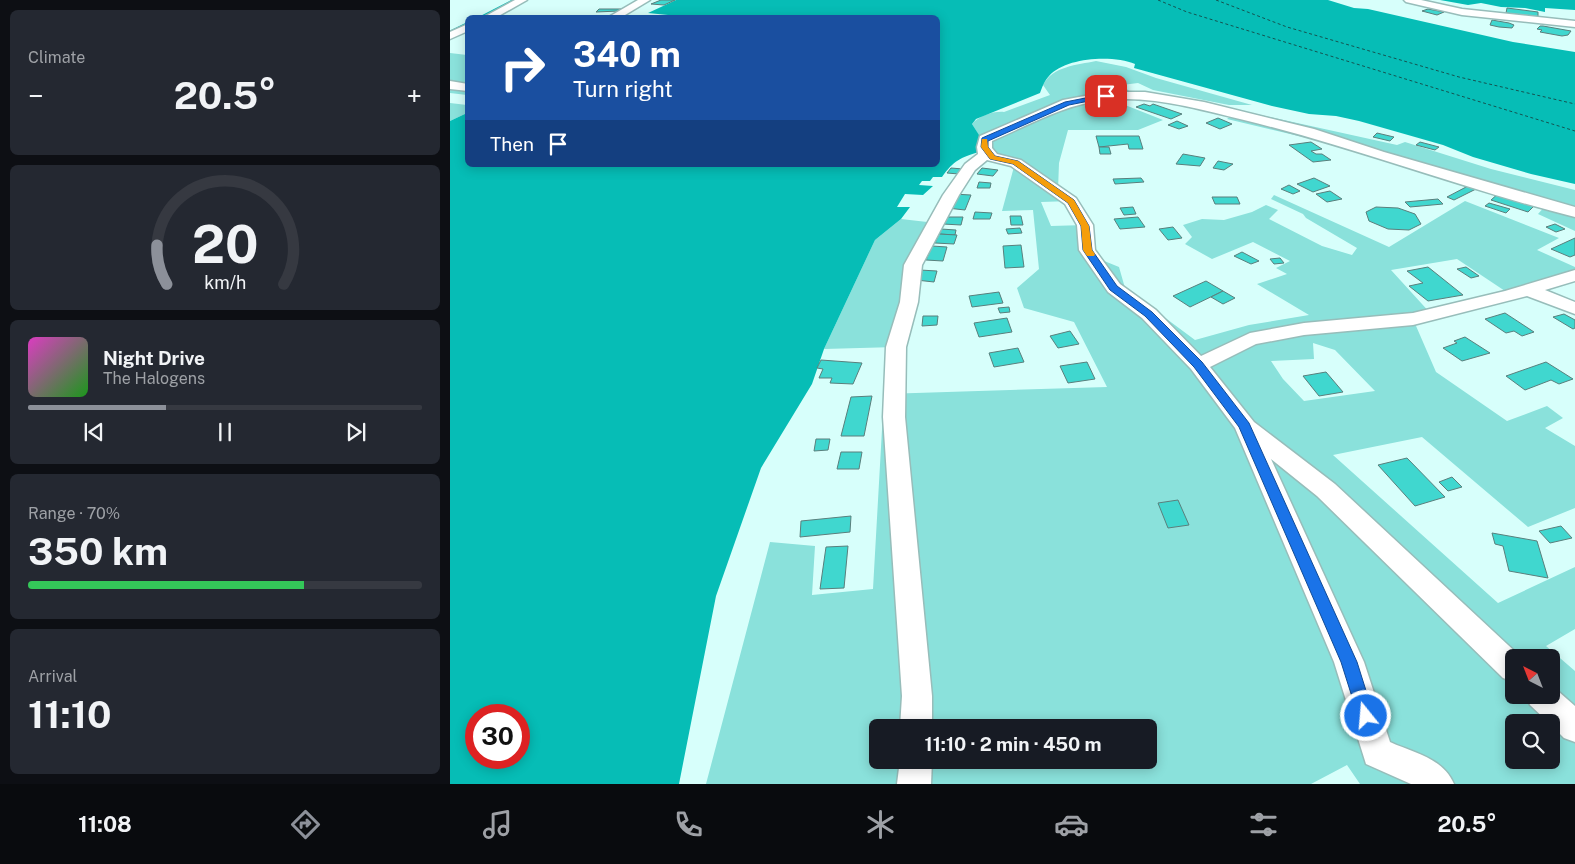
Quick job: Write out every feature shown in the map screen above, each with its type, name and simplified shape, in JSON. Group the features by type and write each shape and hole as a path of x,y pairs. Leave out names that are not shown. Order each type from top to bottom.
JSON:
{"street":[{"path":"493,15 522,0"},
{"path":"618,15 645,0"},
{"path":"1410,0 1462,12 1575,24"},
{"path":"450,36 465,28"},
{"path":"450,85 465,88"},
{"path":"916,719 917,696 894,417 896,347 909,302 913,264 951,195 970,167 985,154 985,140 1067,103 1106,96 1144,96 1204,106 1314,133 1379,155 1575,212"},
{"path":"984,147 992,158 1016,162 1071,202 1085,226 1087,250 1114,288 1149,314 1198,365 1245,426 1349,662 1377,753 1426,774 1437,784"},
{"path":"1198,365 1250,339 1304,329 1412,318 1528,290 1575,275"},
{"path":"1528,290 1575,308"},
{"path":"1245,426 1326,490 1505,660"},
{"path":"1550,704 1575,728"},
{"path":"914,784 915,769"}],"shaded area":[{"path":"676,0 1328,0 1354,8 1368,9 1513,42 1575,52 1575,184 1531,174 1473,157 1443,145 1359,121 1336,116 1309,114 1272,106 1134,68 1135,64 1126,61 1103,59 1078,61 1057,70 1046,80 1040,93 976,119 972,124 979,135 979,152 958,160 942,177 933,177 930,181 922,181 919,185 933,186 923,195 905,194 897,207 910,207 901,219 875,240 824,349 812,384 761,468 716,596 679,784 450,784 450,121 465,114 465,167 940,167 940,15 668,15 648,13"},
{"path":"1440,0 1575,0 1575,10 1545,8 1545,12 1481,3 1468,5"},
{"path":"450,53 465,55 465,95 450,93"},
{"path":"1096,61 1126,67 1156,78 1252,105 1229,105 1153,90 1138,83 1122,85 1136,97 1120,103 1163,120 1138,130 1068,130 1059,163 1058,190 1071,201 1041,202 1051,226 1085,225 1092,256 1119,267 1125,288 1195,340 1249,325 1309,315 1257,284 1287,274 1276,268 1290,261 1253,242 1212,259 1185,244 1192,237 1183,225 1202,219 1224,220 1252,212 1266,205 1278,210 1269,219 1322,246 1352,255 1357,248 1306,218 1303,214 1271,199 1274,195 1389,247 1465,201 1559,238 1537,250 1575,267 1575,275 1511,295 1457,259 1391,270 1432,315 1413,319 1436,372 1507,421 1547,406 1563,418 1545,428 1575,446 1575,508 1528,527 1422,437 1333,455 1498,603 1575,567 1575,629 1546,646 1549,649 1505,649 1505,704 1560,704 1560,658 1575,671 1575,784 1360,784 1347,765 1311,784 706,784 770,542 815,546 812,595 873,589 884,394 1107,387 1074,322 1024,308 1017,288 1039,269 1033,210 1002,211 1015,163 992,157 972,124 986,115 1004,112 1050,95 1043,85 1047,79 1059,70","holes":["1313,343 1335,350 1375,391 1304,401 1283,379 1271,361 1314,359"]},
{"path":"450,103 465,105 465,114 450,121"},
{"path":"1238,110 1397,145 1405,142 1491,169 1575,190 1575,231 1538,214 1547,204 1379,155 1227,119"},
{"path":"901,219 936,223 913,265 896,347 824,349 875,240"}],"building":[{"path":"661,0 675,0 664,5 651,4"},
{"path":"1507,8 1538,12 1538,17 1506,13"},
{"path":"599,9 622,9 619,11 596,12"},
{"path":"1428,9 1444,12 1437,15 1422,11"},
{"path":"1492,20 1514,25 1512,28 1490,25"},
{"path":"1540,26 1571,31 1568,35 1562,36 1540,32 1542,30 1537,29"},
{"path":"1144,104 1150,106 1153,104 1182,114 1171,119 1136,107"},
{"path":"1218,118 1232,124 1220,129 1206,123"},
{"path":"1177,121 1188,126 1179,129 1168,125"},
{"path":"1377,133 1394,137 1390,141 1373,137"},
{"path":"1096,136 1139,136 1143,149 1129,149 1128,144 1099,147"},
{"path":"1311,142 1322,149 1311,151 1316,154 1322,154 1331,160 1313,162 1289,145"},
{"path":"1420,142 1439,147 1435,150 1416,145"},
{"path":"1099,147 1109,147 1111,154 1100,154"},
{"path":"1183,154 1205,158 1200,166 1176,164"},
{"path":"1218,161 1233,164 1224,170 1213,168"},
{"path":"951,168 963,169 959,174 947,173"},
{"path":"982,168 998,170 993,176 977,174"},
{"path":"1141,178 1144,182 1115,184 1113,179"},
{"path":"1314,178 1330,186 1313,192 1297,184"},
{"path":"979,182 991,183 990,188 977,188"},
{"path":"1289,185 1300,191 1293,194 1281,189"},
{"path":"1468,186 1476,189 1454,200 1447,197"},
{"path":"1330,191 1342,199 1327,202 1316,194"},
{"path":"1500,192 1537,203 1528,212 1491,200"},
{"path":"953,194 971,195 965,210 947,208"},
{"path":"1212,197 1237,197 1240,204 1215,204"},
{"path":"1438,199 1443,204 1410,207 1405,202"},
{"path":"1489,203 1510,209 1506,213 1485,206"},
{"path":"1133,207 1136,214 1124,215 1120,208"},
{"path":"1376,207 1398,208 1415,214 1421,224 1409,230 1388,229 1369,221 1366,212"},
{"path":"975,212 992,213 990,219 973,219"},
{"path":"1010,216 1021,216 1023,225 1011,225"},
{"path":"945,217 963,217 961,225 943,224"},
{"path":"1138,217 1145,227 1120,229 1114,219"},
{"path":"1555,224 1565,229 1556,232 1546,227"},
{"path":"1173,227 1182,238 1168,240 1159,229"},
{"path":"1020,228 1022,233 1008,234 1006,229"},
{"path":"941,229 956,230 955,235 939,234"},
{"path":"939,234 957,235 954,244 935,243"},
{"path":"1575,238 1575,255 1570,257 1551,249"},
{"path":"1021,245 1024,267 1005,268 1003,246"},
{"path":"932,246 947,247 943,261 926,260"},
{"path":"1242,252 1259,261 1251,264 1234,256"},
{"path":"1280,258 1284,263 1274,264 1270,259"},
{"path":"1428,267 1463,295 1428,301 1409,286 1423,283 1407,271"},
{"path":"1466,267 1479,276 1471,278 1457,269"},
{"path":"920,270 937,271 934,282 916,280"},
{"path":"1206,281 1223,291 1190,307 1173,296"},
{"path":"1223,291 1235,298 1223,304 1211,297"},
{"path":"999,292 1003,303 972,307 969,296"},
{"path":"1009,307 1010,312 1000,313 998,308"},
{"path":"1505,313 1534,332 1522,336 1514,331 1506,333 1485,319"},
{"path":"1564,314 1575,320 1575,328 1573,329 1553,317"},
{"path":"923,316 938,316 937,325 922,326"},
{"path":"1007,318 1012,332 979,337 974,323"},
{"path":"1070,331 1079,344 1058,348 1050,336"},
{"path":"1465,337 1490,353 1462,361 1443,348 1457,343 1454,341"},
{"path":"1018,348 1024,362 994,367 989,353"},
{"path":"821,360 862,363 853,384 830,383 832,378 819,378 823,369 817,368"},
{"path":"1087,362 1095,379 1068,383 1060,366"},
{"path":"1546,362 1573,379 1559,384 1551,380 1525,390 1506,376"},
{"path":"1326,372 1343,392 1319,396 1303,376"},
{"path":"872,396 864,436 841,436 851,397"},
{"path":"816,439 830,439 828,450 814,451"},
{"path":"841,452 862,452 859,469 837,469"},
{"path":"1407,458 1445,497 1415,506 1378,465"},
{"path":"1452,477 1462,487 1448,491 1439,482"},
{"path":"1178,500 1189,525 1168,528 1158,503"},
{"path":"851,516 850,532 800,537 801,521"},
{"path":"1561,526 1572,538 1550,543 1539,531"},
{"path":"1492,533 1537,541 1548,578 1509,571 1503,546 1495,544"},
{"path":"848,546 844,588 820,589 826,547"}],"waterway":[{"path":"485,15 514,0"},
{"path":"450,32 465,24"}],"ferry route":[{"path":"1158,0 1187,12 1575,131"},
{"path":"1216,0 1287,27 1459,77 1575,104"}],"slow traffic":[{"path":"985,140 984,147 992,158 1016,162 1058,190 1071,202 1085,226 1087,250 1091,254"}],"route":[{"path":"1106,96 1067,103 985,140 984,147 992,158 1016,162 1058,190 1071,202 1085,226 1087,250 1114,288 1149,314 1198,365 1245,426 1349,662 1366,716"}]}
